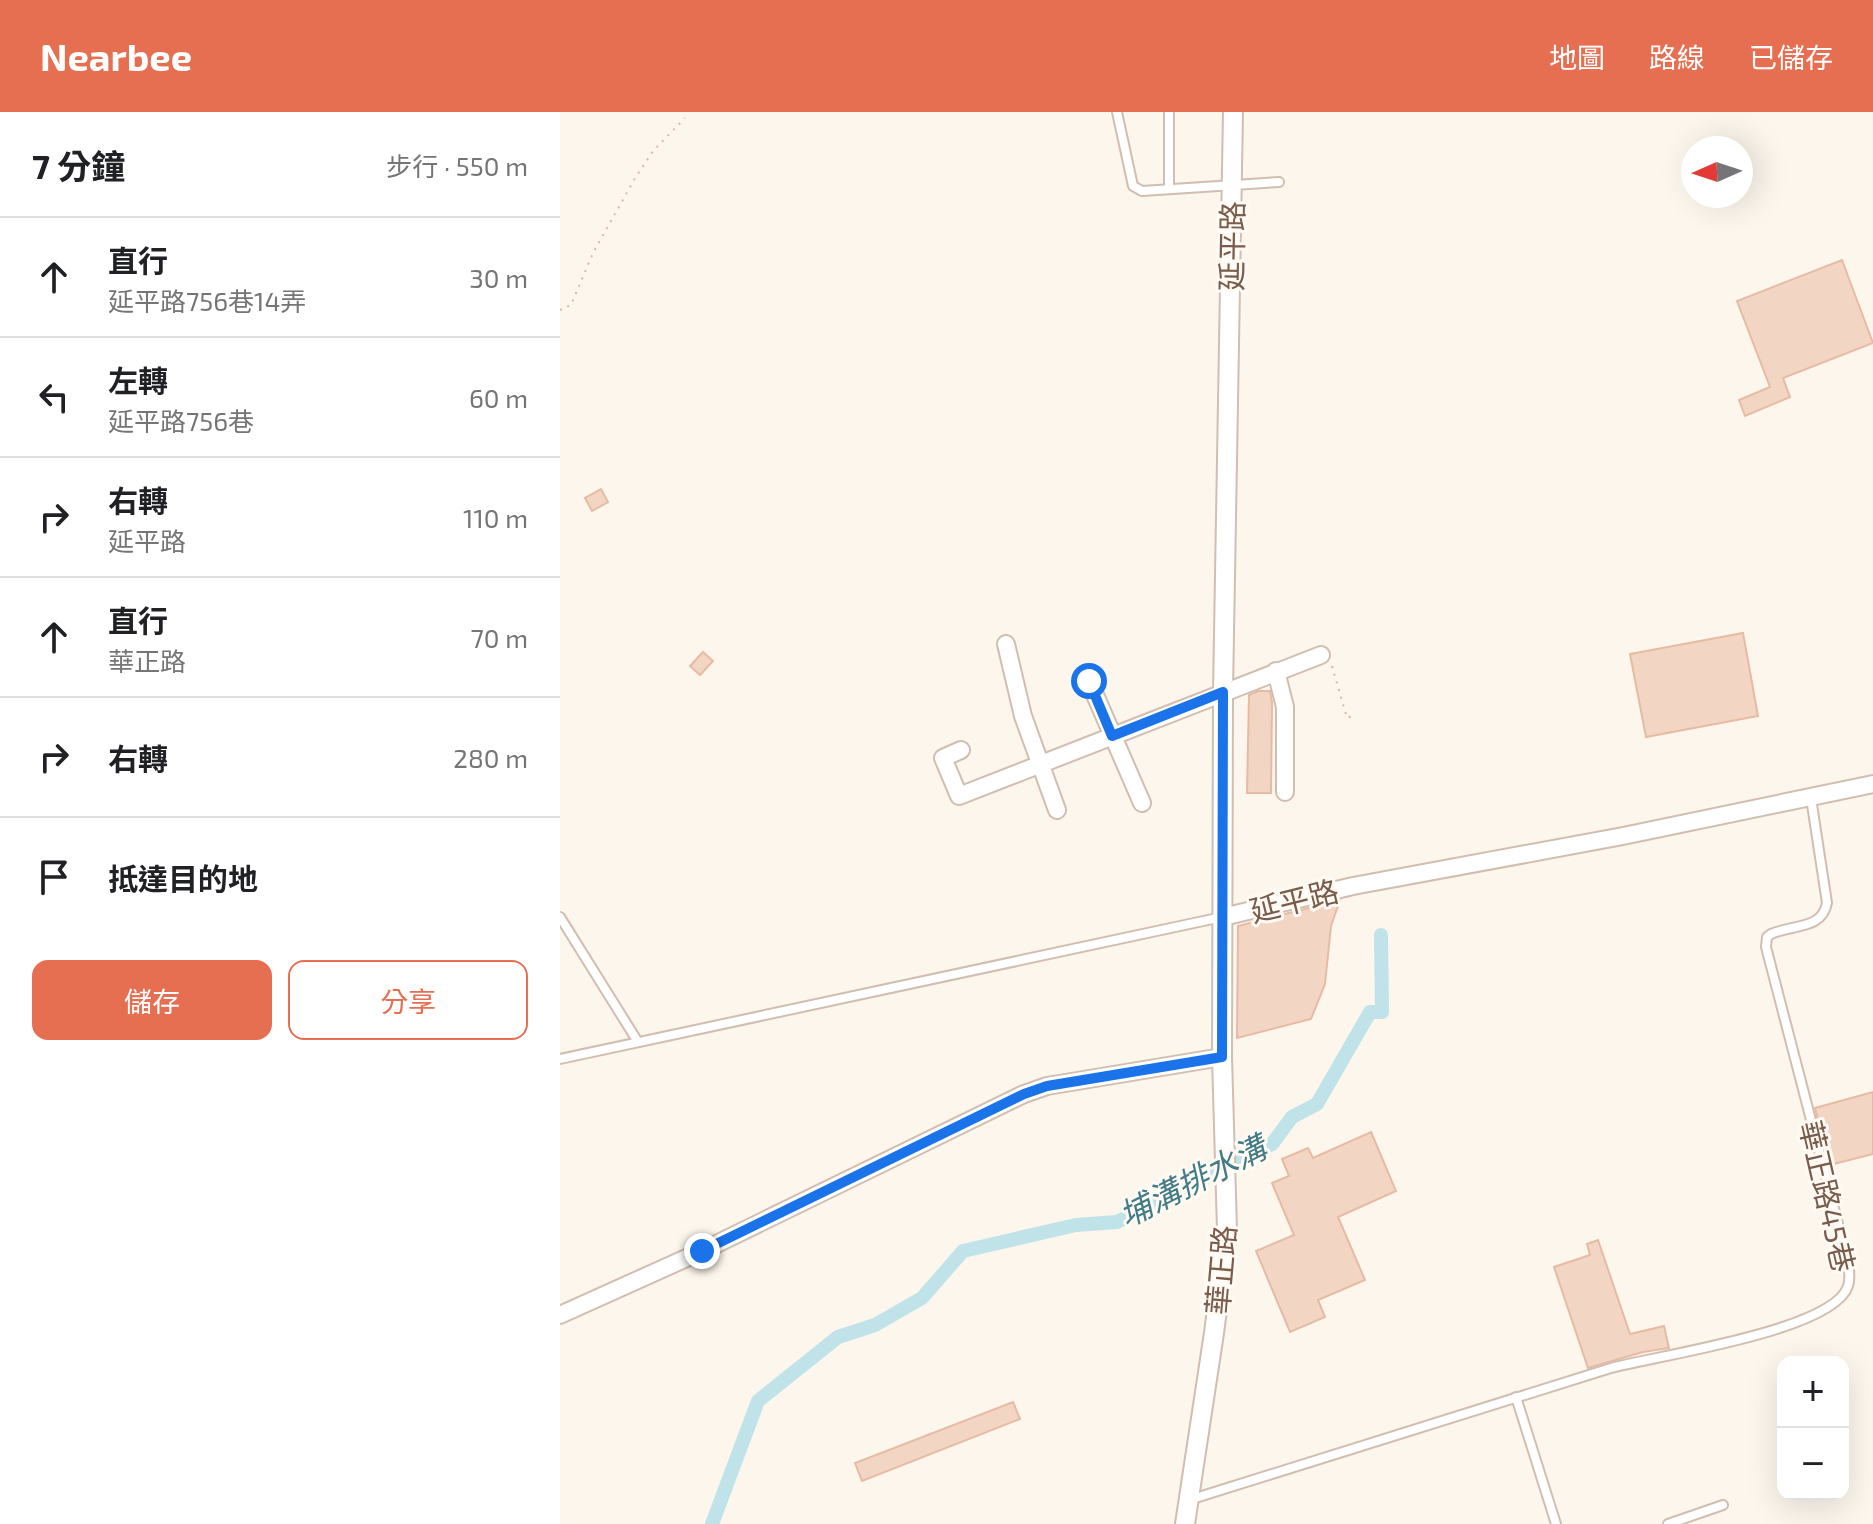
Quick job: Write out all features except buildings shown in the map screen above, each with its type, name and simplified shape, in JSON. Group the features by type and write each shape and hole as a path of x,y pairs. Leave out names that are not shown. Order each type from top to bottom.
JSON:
{"street":[{"name":"延平路","path":"1233,112 1223,692 1223,917 1382,880 1873,784"},
{"path":"1006,644 1023,716 1057,810"},
{"path":"961,750 943,758 959,796 1276,671 1327,660"},
{"path":"1276,671 1285,707 1285,792"},
{"path":"1089,681 1142,803"},
{"name":"華正路","path":"1185,1524 1227,1230 1222,1057 1223,917"},
{"path":"560,1315 702,1251 1024,1094 1047,1086 1222,1057"}],"lane":[{"path":"1117,112 1133,186 1142,191 1279,182"},
{"path":"1169,112 1169,189"},
{"name":"華正路45巷","path":"1188,1501 1641,1360 1707,1349 1786,1326 1830,1305 1848,1287 1843,1243 1766,947 1767,937 1771,934 1816,922 1825,913 1827,903 1811,798"},
{"path":"560,917 638,1042"},
{"path":"560,1059 1223,917"},
{"path":"1516,1397 1556,1524"},
{"path":"1668,1524 1723,1505"},
{"path":"1702,1512 1705,1524"}],"path":[{"path":"560,310 571,305 593,253 634,180 653,151 685,118"},
{"path":"1327,660 1347,718 1354,715"}],"waterway":[{"name":"埔溝排水溝","path":"712,1524 758,1401 838,1337 875,1325 922,1298 963,1251 1076,1225 1117,1222 1272,1144 1292,1117 1317,1104 1370,1012 1382,1012 1381,935"}],"route":[{"path":"702,1251 1024,1094 1047,1086 1222,1057 1223,692 1112,736 1089,681"}]}
